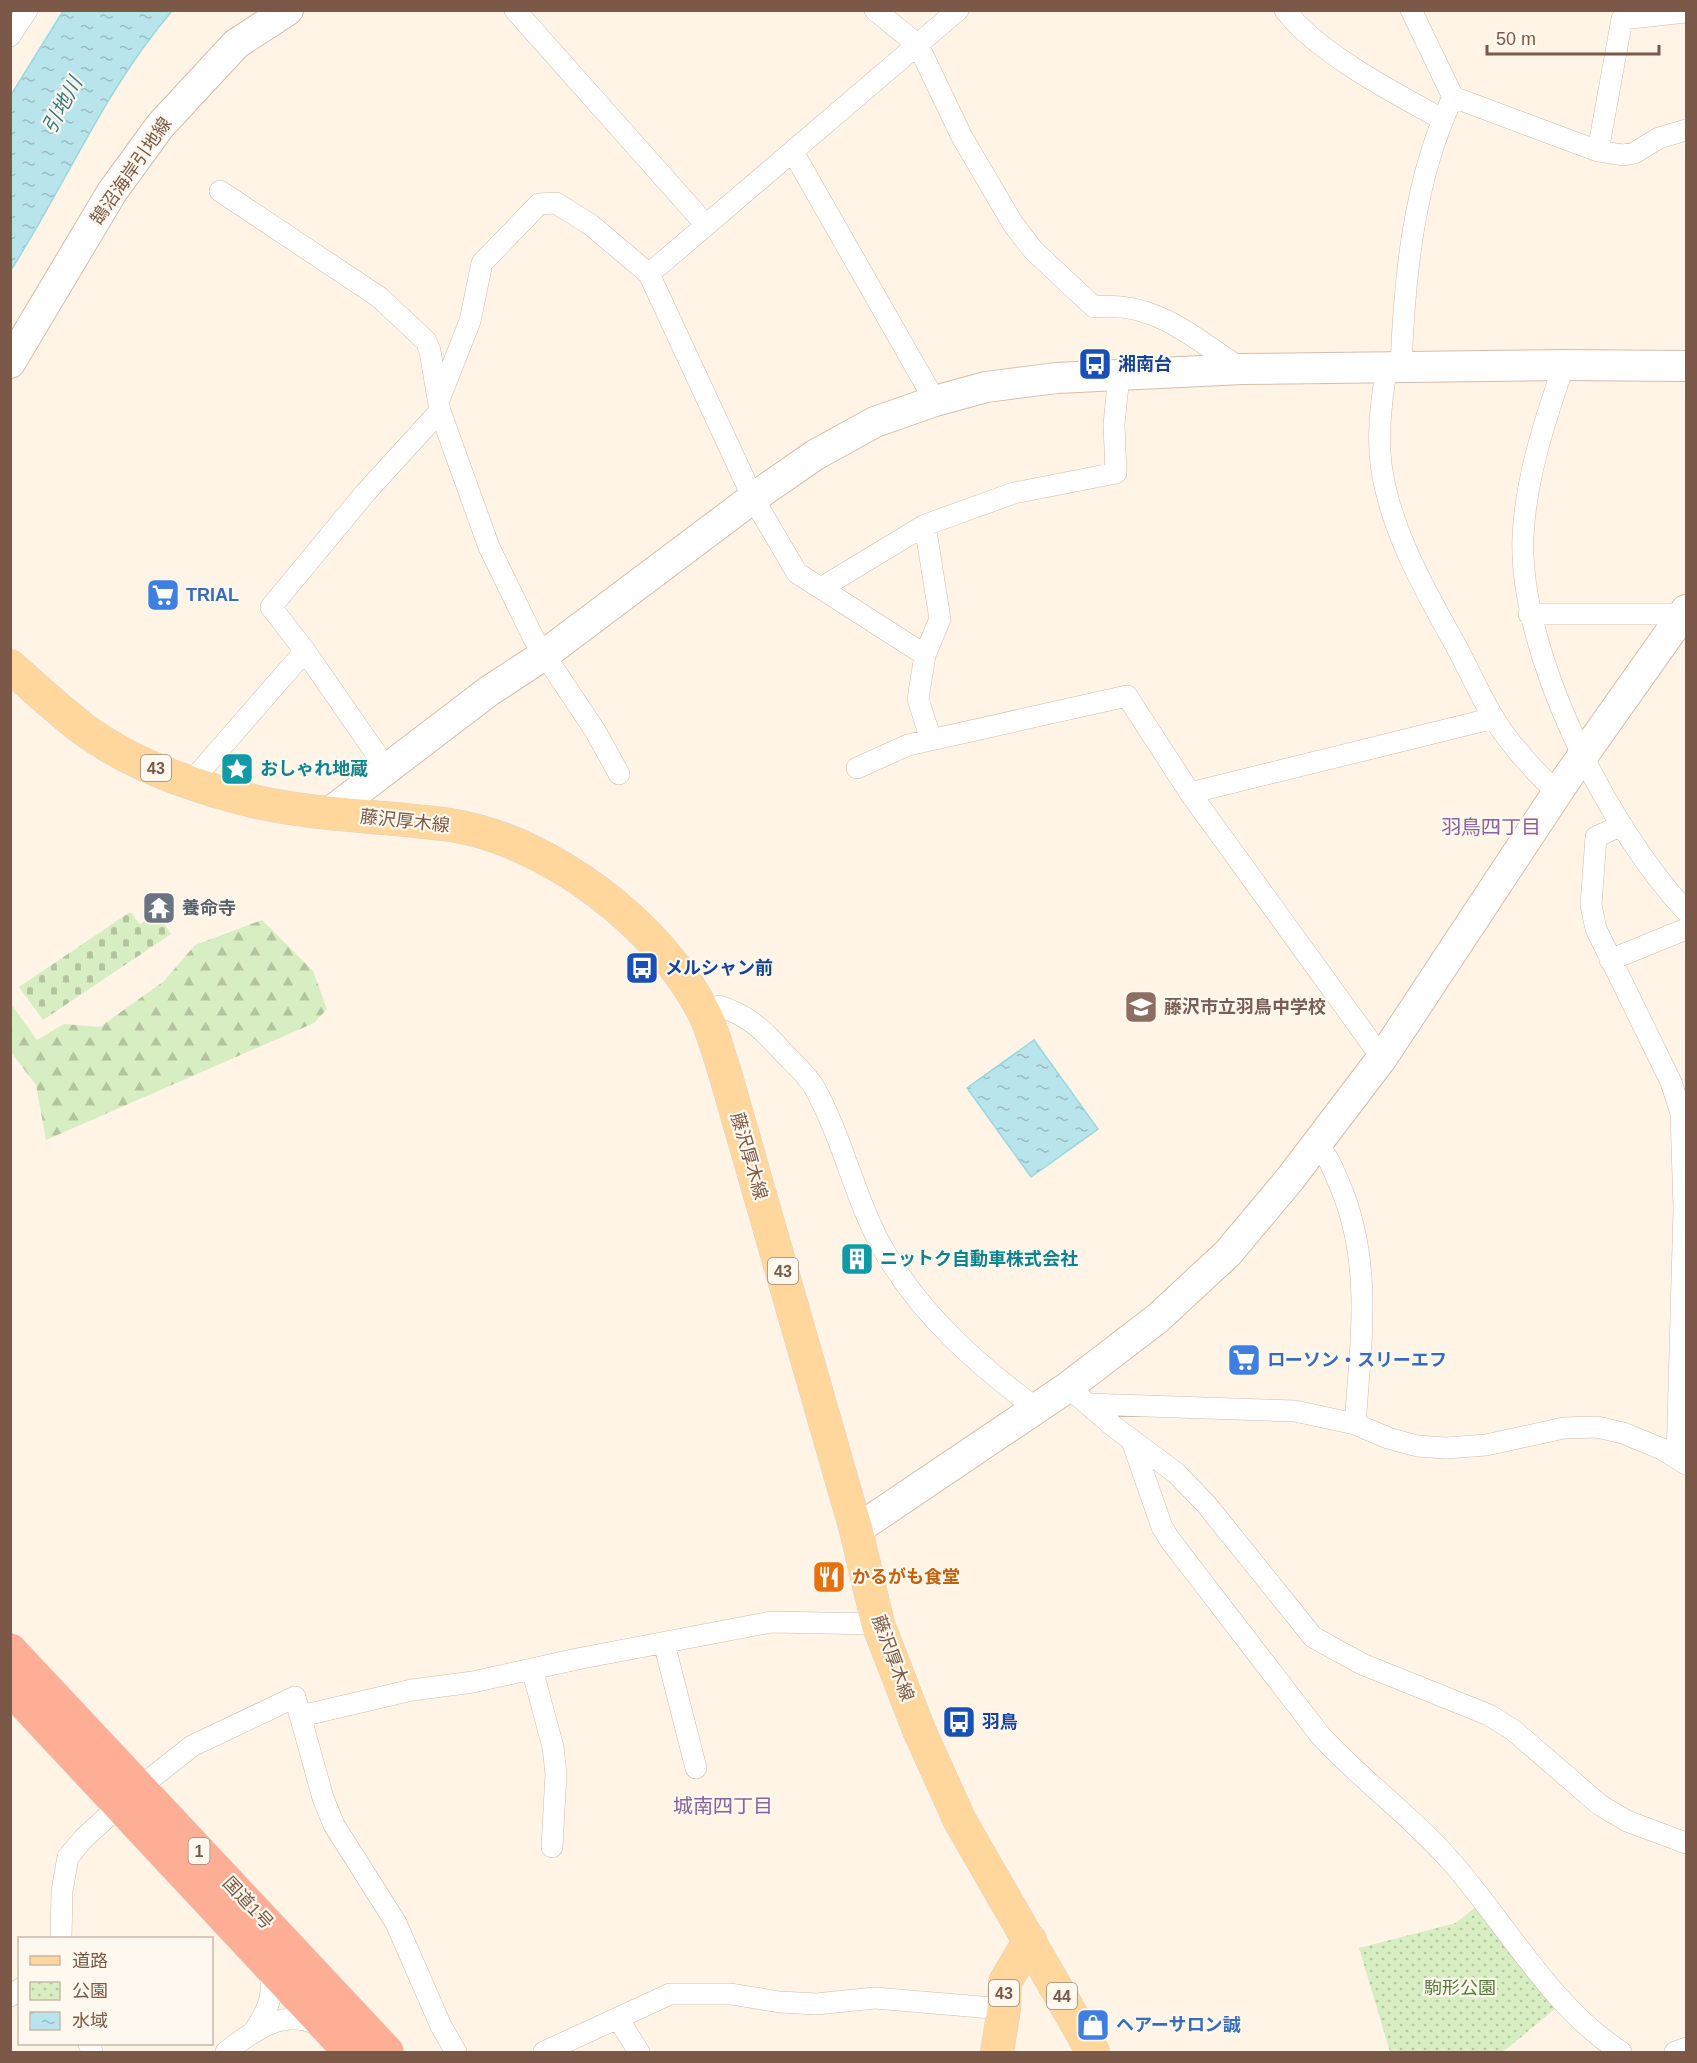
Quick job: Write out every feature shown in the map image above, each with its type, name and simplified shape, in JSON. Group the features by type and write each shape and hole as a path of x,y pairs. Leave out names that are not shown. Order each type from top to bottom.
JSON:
{"highway":[{"name":"国道1号","path":"10,1650 267,1963 341,2043"},
{"name":"国道1号","path":"10,1688 130,1796 387,2052"}],"main road":[{"name":"藤沢厚木線","path":"10,666 83,729 163,772 257,802 329,813 452,825 500,838 541,856 615,903 652,942 686,984 705,1015 725,1073 856,1530 878,1624 919,1730 960,1821 1030,1940"},
{"name":"43","path":"997,2052 1004,2009 1005,1982 1030,1940"},
{"name":"44","path":"1030,1940 1094,2052"}],"street":[{"path":"10,36 27,10"},
{"name":"鵠沼海岸引地線","path":"10,363 112,192 153,135 191,90 237,44 288,10"},
{"path":"515,10 706,225"},
{"path":"875,10 918,45 962,137 1013,224 1034,251 1094,307 1113,305 1140,308 1165,320 1242,369"},
{"path":"649,274 958,10"},
{"path":"1285,10 1298,27 1384,88 1442,119"},
{"path":"1413,11 1453,97 1598,151 1623,155 1634,153 1659,138 1686,130"},
{"path":"1598,151 1622,19 1686,12"},
{"path":"1453,97 1442,119 1421,196 1394,368 1379,430 1381,465 1389,501 1432,603 1494,717 1532,768 1557,793"},
{"path":"793,152 935,401"},
{"path":"220,191 379,297 421,334 430,351 439,405 489,547 544,655 596,732 619,774"},
{"path":"386,768 305,651 271,607 439,405 470,321 482,263 539,204 556,203 591,225 649,274 753,498 797,573 925,655"},
{"path":"1564,365 1531,476 1523,535 1523,577 1529,614 1550,680 1583,756 1622,825 1651,868 1686,911"},
{"path":"329,813 489,691 544,655 753,498 815,455 875,422 935,401 986,387 1057,378 1242,369 1564,365 1686,366"},
{"path":"821,588 925,525 1014,493 1116,473 1114,424 1119,375"},
{"path":"925,525 940,619 925,655 918,699 931,740"},
{"path":"1529,614 1685,612"},
{"path":"1078,1396 1228,1253 1316,1145 1382,1058 1557,793 1685,612"},
{"path":"191,782 305,651"},
{"path":"857,768 908,745 1127,696 1190,793 1382,1058"},
{"path":"1190,793 1494,717"},
{"path":"856,1530 1037,1409 1078,1396 1295,1411 1355,1424 1388,1438 1417,1446 1446,1448 1486,1445 1564,1428 1597,1427 1623,1433 1682,1461 1683,1098 1610,960 1596,929 1591,905 1596,837 1622,825"},
{"path":"1610,960 1686,929"},
{"path":"705,1015 719,1006 744,1014 771,1038 813,1085 885,1253 907,1286 955,1343 986,1371 1037,1409"},
{"path":"1316,1145 1328,1155 1351,1212 1358,1240 1362,1271 1361,1339 1355,1424"},
{"path":"1078,1396 1132,1441 1176,1473 1206,1504 1313,1637 1362,1664 1489,1715 1513,1730 1600,1804 1627,1821 1686,1844"},
{"path":"1132,1441 1162,1527 1170,1540 1320,1736 1358,1774 1424,1832 1476,1891 1574,2014 1596,2036 1621,2052"},
{"path":"301,1716 412,1690 473,1682 771,1622 878,1624"},
{"path":"664,1642 696,1768"},
{"path":"532,1669 554,1747 556,1774 552,1847"},
{"path":"61,1937 62,1891 68,1857 84,1838 130,1796 192,1746 251,1720 295,1697 323,1798 334,1825 396,1923 441,2026 456,2052"},
{"path":"255,2030 266,2013 271,1996 272,1979 267,1963"},
{"path":"544,2052 619,2020 670,1994 731,1994 780,2002 816,2004 875,1998 1004,2009"},
{"path":"226,2052 255,2030 291,2018 312,2021 341,2043"},
{"path":"619,2020 639,2052"},
{"path":"1675,2052 1686,2048"}],"green space":[{"path":"130,912 140,924 158,914 171,934 43,1020 19,987"},
{"path":"262,920 313,971 327,1009 314,1023 46,1140 36,1085 11,1052 11,1004 37,1040 64,1024 100,1027 164,981 195,945"},
{"name":"駒形公園","path":"1477,1906 1556,2008 1503,2052 1390,2052 1359,1948 1456,1923"}],"water":[{"name":"引地川","path":"63,11 172,11 126,72 11,270 11,95"},
{"path":"1034,1040 1098,1129 1031,1177 967,1088"}],"place":[{"name":"湘南台","path":"1095,364"},
{"name":"TRIAL","path":"163,595"},
{"name":"おしゃれ地蔵","path":"237,769"},
{"name":"養命寺","path":"159,908"},
{"name":"メルシャン前","path":"642,968"},
{"name":"藤沢市立羽鳥中学校","path":"1141,1007"},
{"name":"ニットク自動車株式会社","path":"857,1259"},
{"name":"ローソン・スリーエフ","path":"1244,1360"},
{"name":"かるがも食堂","path":"829,1577"},
{"name":"羽鳥","path":"959,1722"},
{"name":"ヘアーサロン誠","path":"1093,2025"}],"district":[{"name":"羽鳥四丁目","path":"1491,827"},
{"name":"城南四丁目","path":"723,1806"}]}
